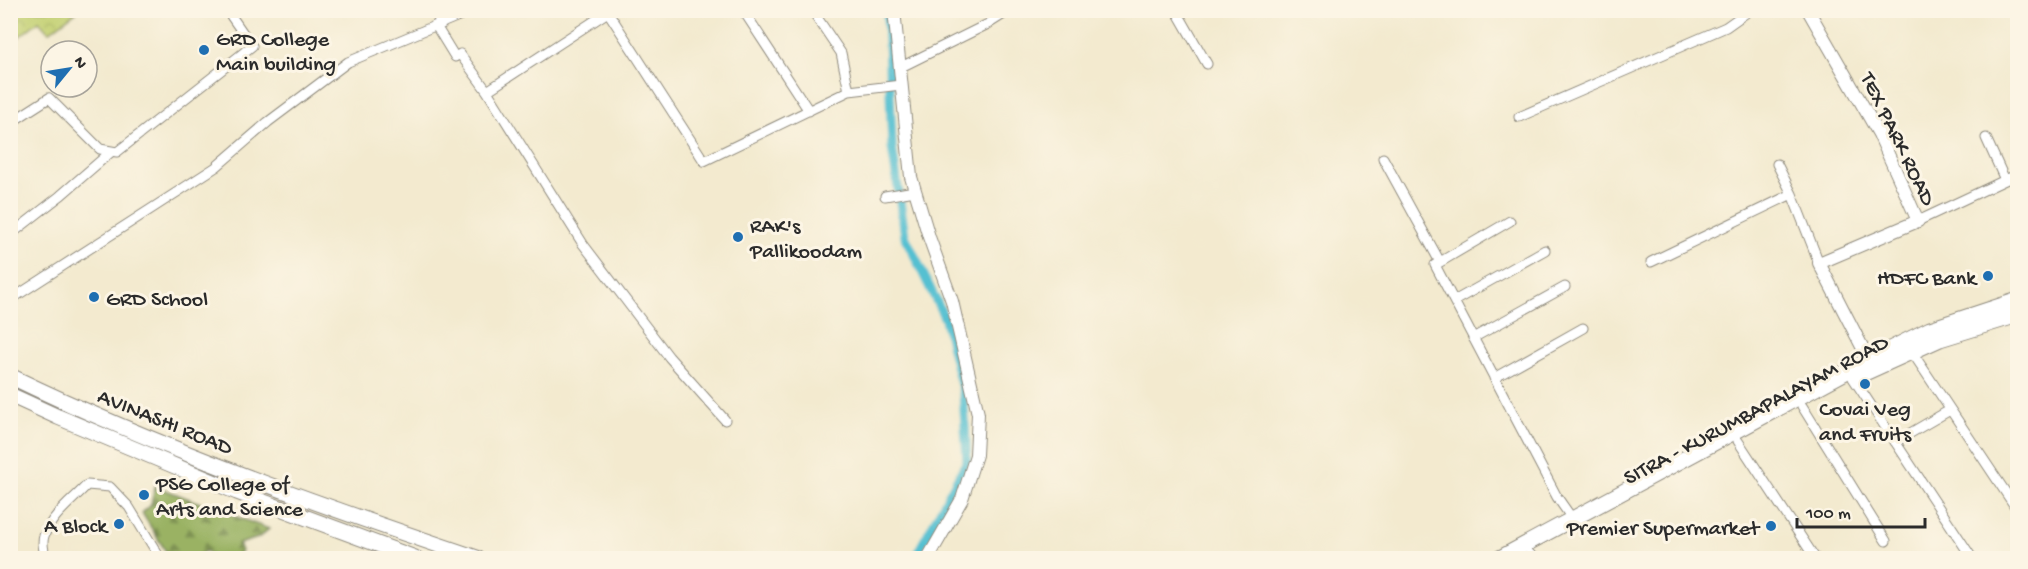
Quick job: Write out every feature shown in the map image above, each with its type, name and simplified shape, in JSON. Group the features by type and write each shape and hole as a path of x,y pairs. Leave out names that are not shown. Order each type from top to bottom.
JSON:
{"main road":[{"path":"1871,364 1930,329 2018,300"},
{"name":"SITRA - KURUMBAPALAYAM ROAD","path":"1528,557 1576,523 1871,364 1912,352 1940,339 2018,315"},
{"name":"SITRA - KURUMBAPALAYAM ROAD","path":"1500,558 1576,523 1738,441 1853,378 1871,364"},
{"name":"AVINASHI ROAD","path":"10,376 124,429 242,475 329,508 477,558"},
{"name":"AVINASHI ROAD","path":"10,395 237,492 416,558"}],"street":[{"path":"10,123 49,98 100,149 117,152 252,46 227,10"},
{"path":"434,10 455,57 460,54 487,91 583,244 669,357 725,420"},
{"path":"10,300 216,167 268,122 348,62 473,10"},
{"path":"743,10 809,111"},
{"path":"812,10 840,53 849,91"},
{"path":"894,10 899,85 911,177 910,192 952,301 978,414 976,455 962,499 928,558"},
{"path":"899,68 988,24 1011,10"},
{"path":"1176,10 1207,64"},
{"path":"1519,117 1726,27 1750,10"},
{"name":"TEX PARK ROAD","path":"1808,10 1879,134 1918,221 1819,263"},
{"path":"487,91 609,11 704,161 849,91 899,85"},
{"path":"1986,138 2005,180"},
{"path":"10,235 112,151"},
{"path":"1383,158 1440,262"},
{"path":"1777,164 1792,194 1819,263 1871,364"},
{"path":"1918,221 2018,174"},
{"path":"888,195 910,192"},
{"path":"1651,262 1792,194"},
{"path":"1510,221 1435,265 1557,497 1576,523"},
{"path":"1454,301 1545,250"},
{"path":"1473,338 1565,287"},
{"path":"1494,378 1583,328"},
{"path":"1912,352 2018,511"},
{"path":"1853,378 1972,558"},
{"path":"1802,406 1886,541"},
{"path":"1895,442 1950,410"},
{"path":"1738,441 1815,558"},
{"path":"46,558 43,538 49,526 87,485 110,487 129,507 160,558"}],"green space":[{"path":"11,10 77,11 49,32 39,21 11,43"},
{"path":"155,486 269,529 258,538 239,544 242,551 232,558 214,558 206,551 193,558 170,558 142,513 151,505"}],"waterway":[{"path":"887,10 892,147 905,236 945,319 963,393 967,461 915,558"}],"place":[{"name":"GRD College Main building","path":"204,50"},
{"name":"RAK's Pallikoodam","path":"738,237"},
{"name":"HDFC Bank","path":"1988,276"},
{"name":"GRD School","path":"94,297"},
{"name":"Covai Veg and Fruits","path":"1865,384"},
{"name":"PSG College of Arts and Science","path":"144,495"},
{"name":"A Block","path":"119,524"},
{"name":"Premier Supermarket","path":"1771,526"}]}
